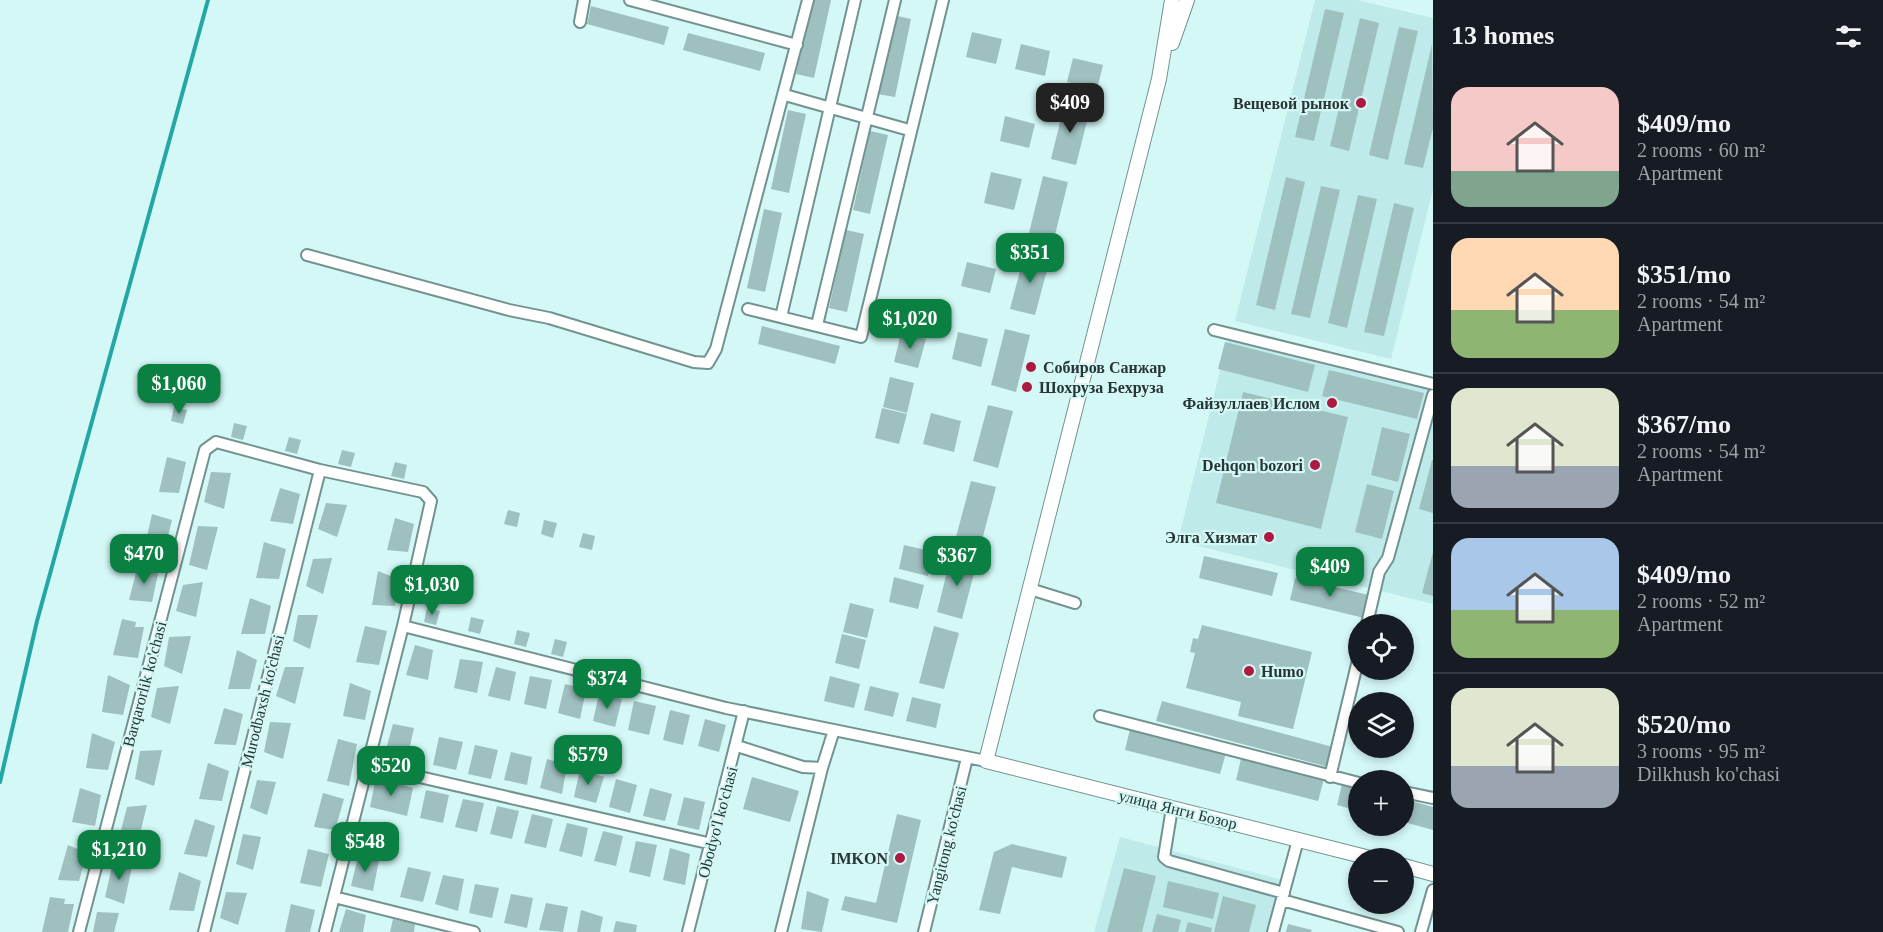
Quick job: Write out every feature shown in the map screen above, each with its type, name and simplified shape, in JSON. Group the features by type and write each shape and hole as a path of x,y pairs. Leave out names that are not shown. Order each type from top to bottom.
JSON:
{"street":[{"path":"580,22 584,0"},
{"path":"630,0 669,5 797,45"},
{"path":"307,255 509,310 549,318 694,362 708,363 716,349 785,95 808,0"},
{"path":"781,317 855,0"},
{"path":"817,325 895,0"},
{"path":"748,309 861,337 942,0"},
{"path":"403,626 744,711 986,761 1159,79 1172,0"},
{"path":"1159,79 1187,0"},
{"path":"785,95 867,116 909,130"},
{"path":"1214,330 1433,384"},
{"path":"1368,614 1379,572 1388,558 1433,395"},
{"name":"Barqarorlik ko'chasi","path":"79,932 204,450 216,442 320,470"},
{"path":"320,470 423,492 431,501 403,626 325,932"},
{"name":"Murodbaxsh ko'chasi","path":"204,932 320,470"},
{"path":"1030,589 1076,603"},
{"path":"1330,777 1353,680"},
{"name":"Obodyo'l ko'chasi","path":"688,932 737,746 744,711"},
{"path":"1101,716 1348,781"},
{"path":"781,932 822,768 834,730"},
{"path":"737,746 803,767 822,768"},
{"name":"Yangitong ko'chasi","path":"924,932 968,758"},
{"name":"улица Янги Бозор","path":"986,761 1348,852"},
{"path":"367,765 712,844"},
{"path":"1414,794 1433,798"},
{"path":"1172,808 1164,857 1169,861 1398,932"},
{"path":"1273,932 1298,840"},
{"path":"1414,869 1433,874"},
{"path":"1421,932 1433,890"},
{"path":"334,897 474,932"}],"shaded area":[{"name":"Вещевой рынок","path":"1315,0 1357,0 1433,18 1433,189 1391,359 1235,321"},
{"name":"Dehqon bozori","path":"1228,338 1433,389 1433,604 1178,541"},
{"path":"1120,837 1282,880 1267,932 1094,932"}],"building":[{"path":"812,0 831,0 814,78 796,74"},
{"path":"591,6 669,27 664,45 587,24"},
{"path":"1325,9 1344,13 1314,141 1295,137"},
{"path":"893,15 911,19 895,97 877,94"},
{"path":"1360,18 1379,23 1349,151 1330,146"},
{"path":"1399,27 1418,31 1388,160 1369,155"},
{"path":"972,32 1002,39 996,64 966,57"},
{"path":"688,33 765,53 760,71 683,50"},
{"path":"1021,44 1050,51 1045,76 1015,69"},
{"path":"1432,44 1433,128 1423,168 1404,164"},
{"path":"1073,58 1103,65 1097,89 1067,82"},
{"path":"1065,102 1090,109 1076,165 1051,159"},
{"path":"788,110 806,114 789,193 771,189"},
{"path":"1005,116 1035,124 1029,148 1000,141"},
{"path":"870,131 888,135 870,214 853,210"},
{"path":"991,172 1022,179 1014,210 984,203"},
{"path":"1043,176 1068,182 1054,239 1029,233"},
{"path":"1286,177 1305,182 1275,310 1256,305"},
{"path":"1321,186 1340,190 1310,318 1291,314"},
{"path":"1358,195 1377,199 1347,328 1328,323"},
{"path":"1394,203 1414,208 1384,336 1364,332"},
{"path":"764,209 782,213 765,292 747,288"},
{"path":"846,230 864,234 847,312 829,308"},
{"path":"1025,252 1050,259 1035,315 1010,309"},
{"path":"967,262 996,269 990,293 961,286"},
{"path":"909,302 933,308 926,337 902,331"},
{"path":"762,326 840,346 835,364 758,344"},
{"path":"1005,329 1030,335 1016,392 991,385"},
{"path":"958,332 988,339 981,367 952,359"},
{"path":"901,333 926,339 918,368 894,362"},
{"path":"1225,342 1315,365 1308,392 1218,369"},
{"path":"1329,370 1424,393 1417,419 1322,396"},
{"path":"890,377 914,383 907,413 883,407"},
{"path":"1243,392 1348,417 1321,529 1216,503"},
{"path":"988,405 1013,411 998,468 973,461"},
{"path":"174,407 187,410 183,424 171,421"},
{"path":"882,408 907,414 899,444 875,438"},
{"path":"931,413 961,421 954,452 923,444"},
{"path":"234,423 247,426 243,440 231,437"},
{"path":"1382,427 1410,434 1398,482 1371,475"},
{"path":"289,437 301,440 297,454 285,451"},
{"path":"342,450 355,453 351,467 338,464"},
{"path":"167,457 186,462 179,493 159,492"},
{"path":"1433,460 1433,513 1419,509"},
{"path":"395,462 407,465 404,479 391,476"},
{"path":"211,472 231,473 224,509 204,502"},
{"path":"971,481 996,487 981,544 956,537"},
{"path":"1367,484 1394,491 1382,539 1355,532"},
{"path":"280,488 300,494 293,524 270,521"},
{"path":"326,503 347,505 337,537 318,529"},
{"path":"508,510 520,513 517,527 504,524"},
{"path":"152,514 172,520 165,548 145,546"},
{"path":"395,518 414,524 408,552 387,550"},
{"path":"544,520 557,523 553,538 541,534"},
{"path":"198,526 218,527 207,570 189,565"},
{"path":"583,533 595,536 592,550 579,547"},
{"path":"264,542 286,549 279,579 256,578"},
{"path":"904,545 934,552 928,576 899,569"},
{"path":"1433,552 1433,596 1422,593"},
{"path":"951,556 977,562 962,619 937,612"},
{"path":"1204,556 1278,573 1272,596 1199,578"},
{"path":"332,558 323,594 306,586 313,559"},
{"path":"138,565 158,574 152,602 129,600"},
{"path":"378,571 400,580 395,606 372,605"},
{"path":"894,577 924,585 918,609 889,602"},
{"path":"1295,578 1369,595 1365,614 1348,614 1290,600"},
{"path":"203,582 196,617 176,611 183,585"},
{"path":"250,598 271,606 265,634 241,634"},
{"path":"850,603 874,609 867,638 843,632"},
{"path":"427,608 440,611 436,625 424,622"},
{"path":"298,615 318,615 310,649 293,641"},
{"path":"471,617 484,620 480,634 468,631"},
{"path":"122,619 136,622 135,627 144,627 138,658 113,655"},
{"name":"Humo","path":"1202,625 1312,652 1293,729 1238,716 1241,702 1186,688 1195,653 1190,652 1193,638 1198,639"},
{"path":"365,626 387,631 379,665 356,662"},
{"path":"934,626 959,633 944,689 919,683"},
{"path":"517,630 530,633 526,647 514,644"},
{"path":"842,634 866,640 859,669 835,663"},
{"path":"191,636 182,674 164,666 169,637"},
{"path":"555,639 567,642 563,657 551,654"},
{"path":"415,645 433,650 428,680 406,675"},
{"path":"237,650 257,660 250,689 228,689"},
{"path":"460,659 483,662 477,693 454,688"},
{"path":"285,667 304,667 295,704 276,696"},
{"path":"496,667 516,672 510,701 488,696"},
{"path":"108,675 130,685 123,715 102,712"},
{"path":"530,676 552,680 546,709 524,704"},
{"path":"830,676 860,684 854,708 824,701"},
{"path":"350,683 371,691 365,720 343,716"},
{"path":"565,684 586,689 580,719 558,713"},
{"path":"179,686 170,724 151,717 157,688"},
{"path":"870,686 899,693 893,717 864,710"},
{"path":"599,694 622,699 615,727 593,721"},
{"path":"912,697 941,704 936,728 906,721"},
{"path":"634,701 656,706 649,735 628,730"},
{"path":"1162,701 1333,747 1328,767 1156,721"},
{"path":"224,708 243,714 236,745 214,744"},
{"path":"670,710 690,715 683,745 663,740"},
{"path":"705,719 726,725 719,752 698,746"},
{"path":"270,722 291,723 283,759 264,752"},
{"path":"393,724 414,728 407,759 385,753"},
{"path":"1130,729 1226,753 1220,774 1125,750"},
{"path":"92,733 115,742 108,770 86,768"},
{"path":"439,737 463,742 456,770 433,765"},
{"path":"338,739 357,744 349,786 327,781"},
{"path":"475,745 498,750 491,779 468,774"},
{"path":"162,750 154,786 135,779 140,751"},
{"path":"511,752 532,757 527,785 504,780"},
{"path":"547,759 567,765 562,794 540,788"},
{"path":"1241,759 1324,779 1318,801 1236,780"},
{"path":"208,763 229,771 222,801 199,799"},
{"path":"580,769 604,777 596,803 574,797"},
{"path":"376,777 413,788 407,816 370,807"},
{"path":"752,777 799,791 790,822 743,809"},
{"path":"616,779 637,785 630,813 609,807"},
{"path":"257,780 276,782 267,815 250,808"},
{"path":"1342,784 1348,785 1348,808 1337,805"},
{"path":"80,788 101,795 95,826 72,822"},
{"path":"650,788 672,794 665,821 643,816"},
{"path":"426,790 449,795 443,823 420,818"},
{"path":"323,793 344,799 335,830 314,827"},
{"path":"684,797 705,802 699,830 677,825"},
{"path":"463,799 484,803 477,832 455,827"},
{"path":"1414,802 1433,807 1433,830 1414,825"},
{"path":"147,805 138,842 119,838 127,807"},
{"path":"497,806 519,811 512,839 490,834"},
{"path":"532,814 553,819 546,848 524,843"},
{"name":"IMKON","path":"897,814 921,820 897,923 841,910 845,896 876,903"},
{"path":"195,819 215,826 207,857 184,854"},
{"path":"567,823 588,828 582,857 559,851"},
{"path":"603,831 623,836 616,866 594,861"},
{"path":"243,834 261,837 253,870 236,864"},
{"path":"636,841 657,845 650,877 629,872"},
{"path":"1012,844 1067,857 1062,878 1012,867 1000,914 979,910 994,852"},
{"path":"68,845 87,853 79,881 58,880"},
{"path":"670,848 690,854 685,885 663,880"},
{"path":"308,849 329,854 321,887 300,883"},
{"path":"358,856 379,860 373,891 351,886"},
{"path":"113,862 133,862 124,904 105,897"},
{"path":"408,867 431,872 423,902 400,897"},
{"path":"1124,868 1156,876 1142,932 1107,932"},
{"path":"179,872 201,881 194,911 169,910"},
{"path":"443,875 464,879 458,911 435,904"},
{"path":"1168,881 1219,893 1213,919 1163,907"},
{"path":"475,884 499,888 492,918 469,913"},
{"path":"807,891 829,899 822,932 801,929"},
{"path":"226,892 247,893 238,925 220,918"},
{"path":"511,894 533,898 527,928 504,923"},
{"path":"1223,896 1256,905 1249,932 1214,932"},
{"path":"50,897 65,899 64,904 74,904 68,932 42,932"},
{"path":"546,903 568,907 563,932 539,930"},
{"path":"291,904 315,910 310,932 285,932"},
{"path":"346,909 366,915 363,932 339,932"},
{"path":"581,910 603,917 600,932 577,932"},
{"path":"97,912 119,913 114,932 93,932"},
{"path":"1157,914 1181,920 1178,932 1152,932"},
{"path":"393,919 415,924 414,932 390,932"},
{"path":"616,921 637,925 636,932 613,932"},
{"path":"1188,922 1212,928 1211,932 1185,932"},
{"path":"1288,924 1312,930 1311,932 1286,932"}],"waterway":[{"path":"0,782 37,621 208,0"}],"place":[{"name":"Вещевой рынок","path":"1361,103"},
{"name":"Собиров Санжар","path":"1031,367"},
{"name":"Шохруза Бехруза","path":"1027,387"},
{"name":"Файзуллаев Ислом","path":"1332,403"},
{"name":"Dehqon bozori","path":"1315,465"},
{"name":"Элга Хизмат","path":"1269,537"},
{"name":"Humo","path":"1249,671"},
{"name":"IMKON","path":"900,858"}]}
